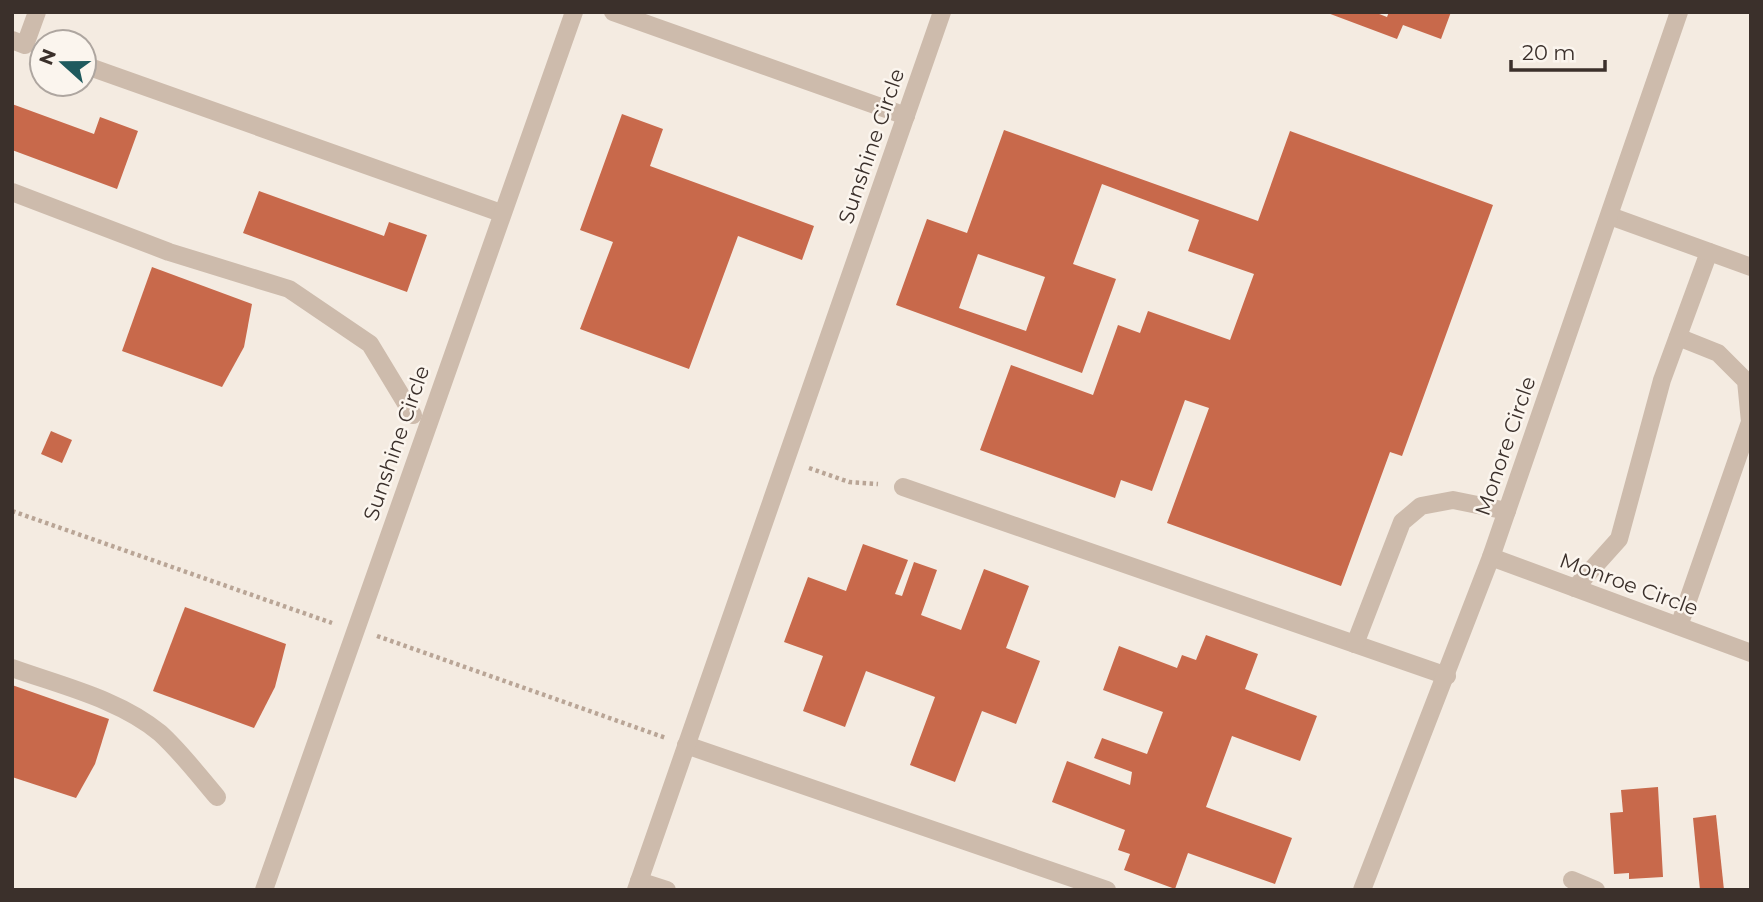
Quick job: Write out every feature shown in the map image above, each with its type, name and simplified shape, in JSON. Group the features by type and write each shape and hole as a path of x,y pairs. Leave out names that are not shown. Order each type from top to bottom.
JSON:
{"street":[{"path":"27,45 37,12"},
{"name":"Sunshine Circle","path":"264,890 574,12"},
{"path":"613,12 906,116"},
{"name":"Sunshine Circle","path":"638,885 942,12"},
{"name":"Monore Circle","path":"1362,890 1491,557 1679,12"},
{"path":"98,70 501,213"},
{"path":"12,192 169,252 289,289 369,344 413,415"},
{"path":"1610,216 1751,267"},
{"path":"1575,588 1619,539 1662,380 1709,252"},
{"path":"1678,337 1718,353 1746,381 1750,422 1679,626"},
{"path":"903,486 1447,676"},
{"path":"1355,644 1402,522 1421,506 1453,500 1507,511"},
{"name":"Monroe Circle","path":"1491,557 1751,653"},
{"path":"12,668 113,704 146,723 177,751 218,797"},
{"path":"686,745 1107,890"},
{"path":"1572,880 1596,890"},
{"path":"638,885 667,890"}],"path":[{"path":"785,460 849,482 903,486"}],"building":[{"path":"1325,12 1374,12 1387,17 1389,12 1451,12 1441,39 1403,25 1397,39"},
{"path":"12,104 94,134 100,117 138,131 117,189 12,150"},
{"path":"622,114 663,129 650,166 814,226 802,260 738,236 689,369 580,329 613,242 580,230"},
{"path":"1004,130 1258,221 1290,131 1493,205 1402,456 1390,452 1341,586 1167,523 1209,408 1185,400 1152,491 1121,480 1115,498 980,450 1011,365 1093,395 1118,325 1140,333 1148,311 1230,340 1254,274 1188,251 1199,220 1102,184 1073,264 1116,279 1082,373 896,305 927,219 967,233","holes":["978,254 1045,277 1026,331 959,308"]},
{"path":"259,191 384,236 389,222 427,235 407,292 243,233"},
{"path":"152,267 252,304 244,347 222,387 122,351"},
{"path":"51,431 72,440 62,463 41,454"},
{"path":"863,544 908,560 895,594 902,596 914,562 937,570 921,615 961,630 984,569 1029,586 1006,648 1040,661 1016,724 982,711 955,782 910,765 935,697 866,671 845,727 803,711 823,656 784,642 808,577 846,591"},
{"path":"185,607 286,644 275,687 254,728 153,691"},
{"path":"1206,635 1258,654 1245,689 1317,716 1300,761 1232,736 1206,807 1292,838 1275,884 1188,853 1175,889 1124,870 1130,854 1118,850 1125,830 1052,802 1067,761 1130,785 1132,772 1094,758 1102,738 1147,754 1163,712 1103,690 1119,646 1177,668 1182,655 1196,660"},
{"path":"12,685 109,719 95,764 76,798 12,777"},
{"path":"1658,787 1663,877 1629,879 1629,873 1614,874 1610,813 1623,812 1621,790"},
{"path":"1716,815 1724,890 1700,890 1693,818"}]}
